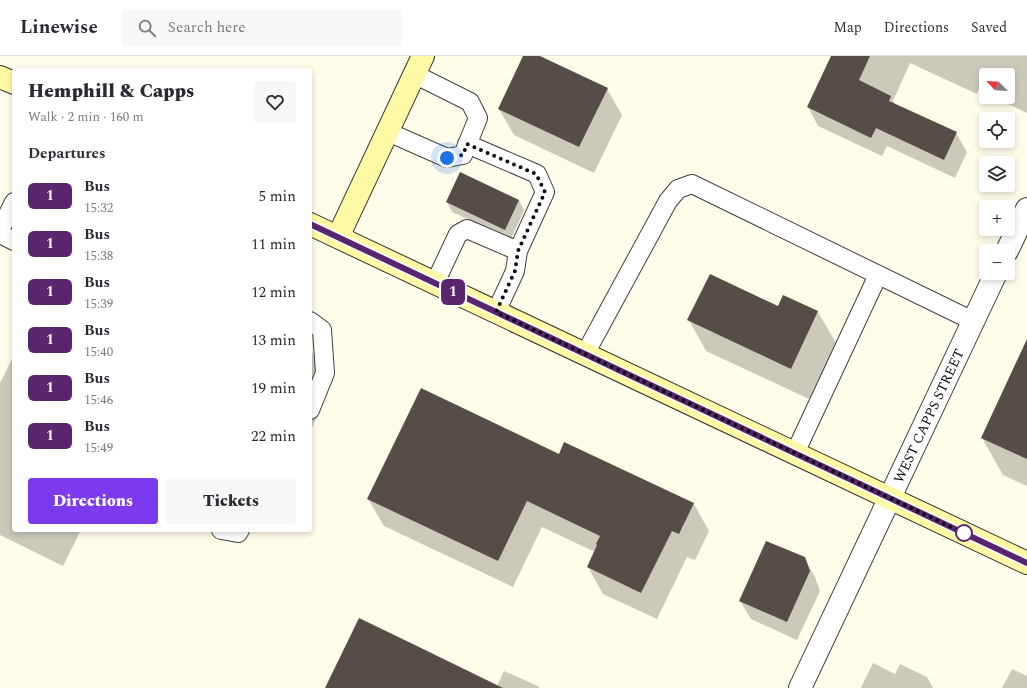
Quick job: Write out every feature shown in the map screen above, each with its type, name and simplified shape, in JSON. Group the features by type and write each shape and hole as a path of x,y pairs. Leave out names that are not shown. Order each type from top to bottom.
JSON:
{"main road":[{"path":"338,237 418,65"},
{"path":"0,77 12,82"},
{"path":"312,225 1027,563"}],"street":[{"path":"1012,244 1022,231 1027,209"},
{"name":"WEST CAPPS STREET","path":"800,688 993,280"}],"lane":[{"path":"388,132 447,158 463,155 478,118 470,102 418,65"},
{"path":"467,144 536,174 545,192 518,251 515,271 496,312"},
{"path":"585,354 668,201 678,189 692,184 973,321"},
{"path":"0,230 12,206"},
{"path":"435,283 458,234 467,229 518,251"},
{"path":"0,234 12,239"},
{"path":"795,453 878,275"},
{"path":"312,322 322,330 325,373 312,405"}],"building":[{"path":"523,56 540,56 608,88 579,147 498,109"},
{"path":"831,56 870,56 859,80 891,96 889,101 957,132 944,160 876,128 871,138 807,107"},
{"path":"460,172 519,200 505,230 446,202"},
{"path":"710,274 778,306 783,295 818,311 791,369 687,320"},
{"path":"1027,339 1027,459 981,438"},
{"path":"421,388 559,454 564,442 694,503 679,534 672,531 641,593 587,567 600,536 527,501 498,561 367,499"},
{"path":"766,541 805,557 810,571 787,622 739,601"},
{"path":"359,618 417,646 503,688 325,688"}],"bus line":[{"name":"1","path":"312,225 1027,563"}],"route":[{"path":"447,158 463,155 467,144 536,174 545,192 518,251 515,271 496,312 964,533"}]}
